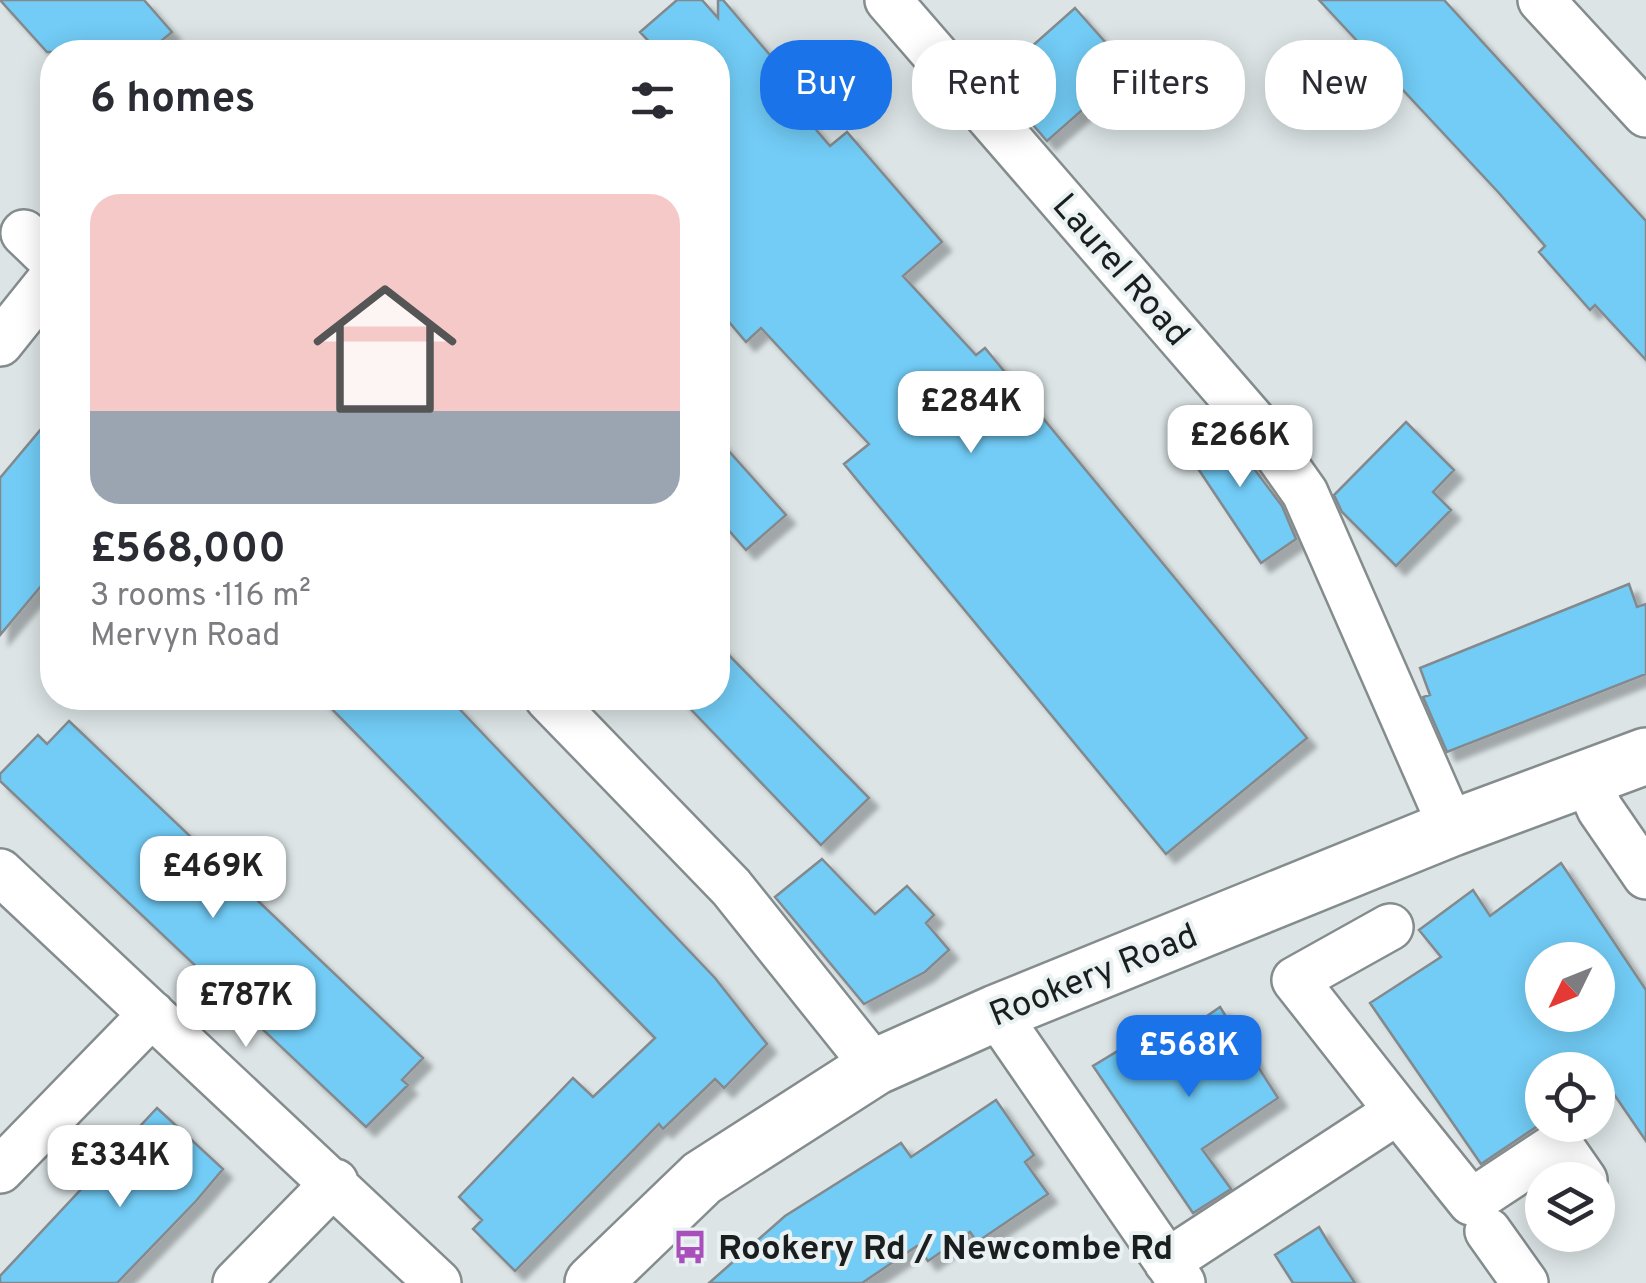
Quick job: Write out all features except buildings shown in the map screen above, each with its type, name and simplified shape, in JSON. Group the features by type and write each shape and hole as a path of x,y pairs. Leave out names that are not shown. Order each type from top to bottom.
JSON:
{"main road":[{"name":"Rookery Road","path":"593,1283 702,1178 876,1067 996,1013 1452,828 1646,756"}],"street":[{"name":"Laurel Road","path":"888,0 1260,428 1305,493 1452,828"},
{"path":"1540,0 1646,114"},
{"path":"0,343 40,293"},
{"path":"560,710 731,888 876,1067"},
{"path":"1586,778 1600,809 1646,876"},
{"path":"0,872 335,1182 438,1283"},
{"path":"1390,927 1295,980 1471,1202 1525,1166"},
{"path":"996,1013 1175,1272 1398,1111"},
{"path":"0,1170 152,1014"},
{"path":"1532,1162 1559,1144 1572,1162"},
{"path":"236,1283 335,1182"},
{"path":"1488,1231 1525,1283"}],"place":[{"name":"Rookery Rd / Newcombe Rd","path":"690,1247"}]}
